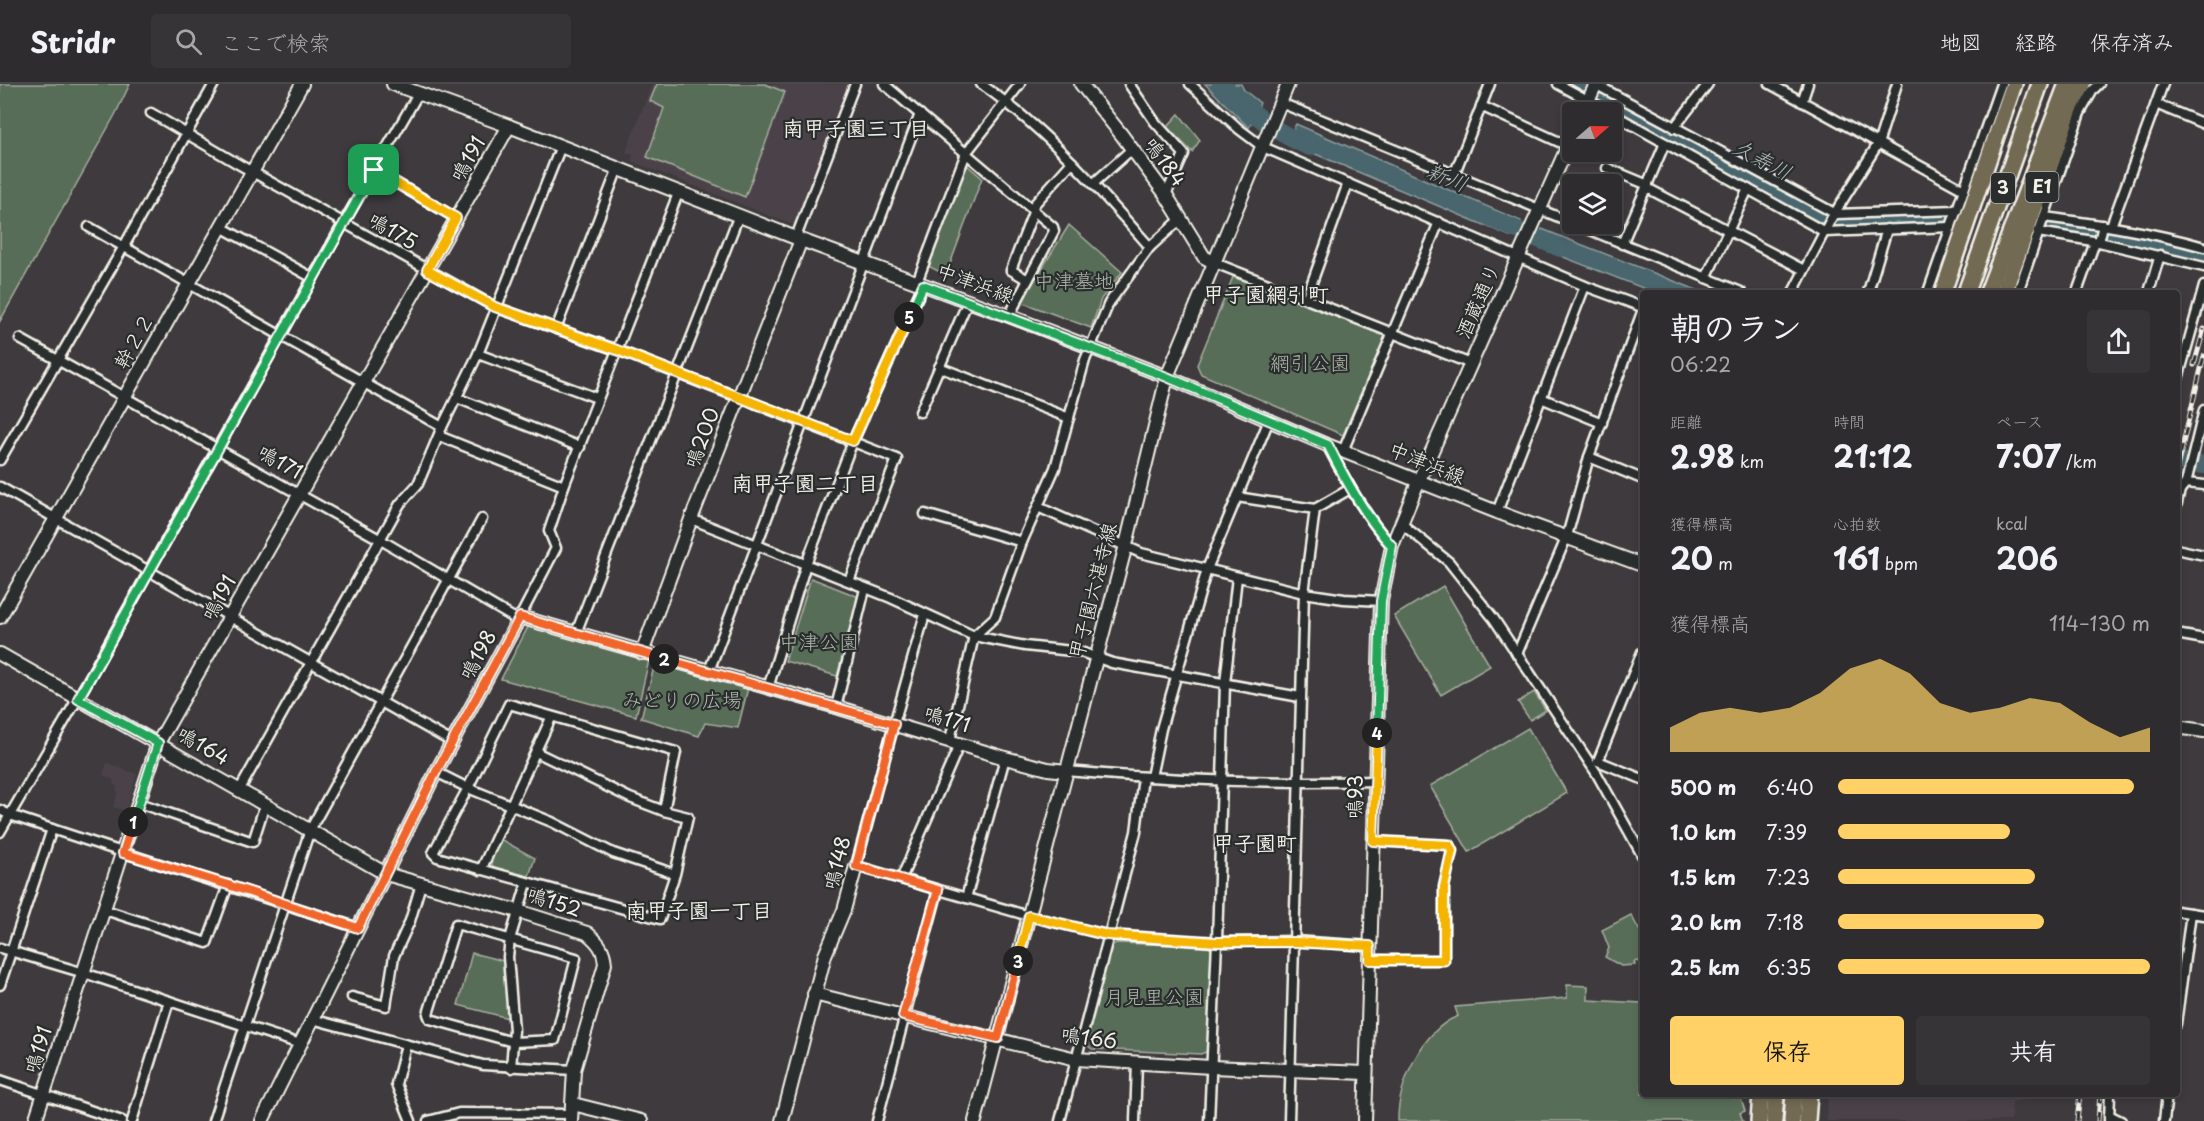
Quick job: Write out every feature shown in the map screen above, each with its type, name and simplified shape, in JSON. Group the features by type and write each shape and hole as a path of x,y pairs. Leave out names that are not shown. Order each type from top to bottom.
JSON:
{"highway":[{"path":"1944,290 2014,84"},
{"path":"1965,290 2030,84"},
{"name":"3","path":"1965,290 2040,84"},
{"name":"3","path":"1982,290 2056,84"},
{"path":"1989,290 2067,84"},
{"name":"E1","path":"2005,290 2070,109 2083,84"},
{"path":"1760,1121 1762,1097"},
{"path":"1774,1121 1776,1097"},
{"path":"1792,1121 1794,1097"},
{"path":"1807,1121 1809,1097"},
{"path":"1816,1121 1817,1097"}],"street":[{"path":"0,460 123,248 214,84"},
{"name":"幹２２","path":"0,617 303,84"},
{"name":"中津浜線","path":"393,84 415,90 862,262 1009,316 1167,377 1328,445 1497,512 1640,564"},
{"path":"799,238 855,84"},
{"path":"884,84 1053,227 1054,231 1009,316"},
{"path":"981,84 1006,102 1094,183 1150,247"},
{"path":"768,688 806,564 853,441 920,284 966,153 1020,84"},
{"name":"鳴184","path":"1080,84 1166,195 1204,257 1215,263"},
{"path":"1129,84 1155,122 1184,154 1166,195"},
{"path":"1190,84 1239,129 1348,183 1439,222 1521,252 1585,286 1640,306"},
{"name":"甲子園六湛寺線","path":"975,1121 1126,545 1167,377 1288,84"},
{"path":"1454,175 1490,84"},
{"path":"1558,84 1593,90 1674,128 1830,222 1957,210"},
{"path":"1674,128 1708,84"},
{"path":"1770,84 1964,190"},
{"path":"1802,102 1808,84"},
{"path":"1794,290 1830,222 1878,144 1897,84"},
{"path":"1929,290 2001,84"},
{"path":"2019,290 2080,113 2099,84"},
{"path":"2079,290 2163,84"},
{"path":"0,832 78,699 282,336 374,170 415,90"},
{"path":"1593,90 1602,102"},
{"path":"2156,104 2204,124"},
{"path":"1481,106 1562,139"},
{"path":"1279,107 1454,175 1536,216 1622,244 1736,290"},
{"name":"鳴175","path":"151,113 495,307 617,350 897,459 849,581"},
{"path":"709,671 862,262 920,114"},
{"path":"1622,119 1748,189 1830,222 1887,229 1951,227"},
{"name":"鳴191","path":"35,1121 158,743 509,126"},
{"path":"1622,244 1665,142"},
{"path":"240,789 400,504 418,484 440,431 478,354 561,146"},
{"path":"1094,183 1132,149"},
{"name":"酒蔵通り","path":"1419,480 1562,159"},
{"path":"1028,280 1011,270 1033,209 1072,162"},
{"path":"556,329 618,168"},
{"path":"1607,168 1647,186 1804,270"},
{"path":"374,170 456,218"},
{"path":"1306,298 1348,183"},
{"path":"1706,278 1748,189"},
{"name":"鳴198","path":"262,1121 436,772 555,548 549,531 564,486 680,191"},
{"path":"576,633 740,215"},
{"path":"2044,217 2204,267"},
{"path":"901,879 955,741 974,636 995,617 1022,542 1055,468 1089,348 1108,303 1150,247 1181,219"},
{"path":"1343,451 1439,222"},
{"path":"89,227 363,382 440,431 564,486"},
{"path":"221,227 313,278"},
{"path":"1869,290 1887,229"},
{"path":"2038,232 2177,239 2204,247"},
{"name":"鳴200","path":"642,653 799,238"},
{"path":"2150,290 2160,255"},
{"path":"1215,263 1471,364"},
{"path":"1497,512 1585,286"},
{"path":"2180,372 2204,286"},
{"path":"920,412 968,301"},
{"path":"1517,654 1567,536 1589,457 1640,318"},
{"name":"鳴171","path":"20,339 218,448 519,619 576,633 1048,769 1223,782 1375,781"},
{"path":"478,354 597,398"},
{"path":"939,367 1069,418"},
{"path":"457,398 580,447"},
{"path":"1541,399 1602,423"},
{"path":"2204,410 2200,443 2181,487 2204,485"},
{"path":"1060,1121 1107,935 1136,832 1147,777 1208,569 1269,420"},
{"path":"1328,445 1350,489 1392,546"},
{"path":"1589,457 1640,478"},
{"name":"鳴93","path":"1365,1121 1381,601 1392,546 1419,480"},
{"path":"0,487 452,742"},
{"path":"1237,497 1315,509 1350,489"},
{"path":"1038,507 1142,553 1305,593 1344,599 1381,601"},
{"path":"1289,1121 1300,697 1305,593 1315,509"},
{"path":"925,514 1022,542"},
{"path":"213,1121 310,830 482,519"},
{"path":"691,519 849,581 974,636 1025,646 1081,652 1112,663 1300,697"},
{"path":"1402,524 1449,562 1494,619 1594,762 1640,851"},
{"path":"2180,550 2204,555"},
{"path":"1209,1121 1225,683 1237,577"},
{"path":"836,707 865,589"},
{"name":"鳴148","path":"782,1121 825,955 844,910 926,614"},
{"path":"2180,635 2204,639"},
{"name":"鳴164","path":"0,654 386,874"},
{"path":"1594,762 1640,657"},
{"path":"536,752 630,798 664,811 688,817 675,874 660,919 436,857 433,853 509,704 551,718 676,752 664,811"},
{"path":"481,870 551,718"},
{"path":"2180,728 2204,731"},
{"path":"966,898 1005,758"},
{"path":"1594,762 1640,778"},
{"path":"436,772 468,788 552,822 613,853 675,874"},
{"path":"139,803 253,842 265,804"},
{"path":"0,810 123,853 358,928"},
{"path":"0,985 52,829"},
{"path":"1370,960 1444,960 1444,887 1452,851 1449,845 1373,841"},
{"path":"856,866 1029,916 1107,935 1217,942 1295,942 1370,946"},
{"name":"鳴152","path":"386,874 587,933 602,949 605,964 574,1070 572,1113"},
{"path":"511,1068 513,1042 508,957 510,939 527,883"},
{"path":"352,997 386,1006 394,956 410,921 420,884"},
{"path":"105,910 207,943 228,885"},
{"path":"877,1121 938,890"},
{"path":"2180,912 2204,915"},
{"path":"2180,994 2191,913"},
{"path":"456,924 576,958 555,1040 513,1042 430,1019 428,1014 456,924"},
{"path":"0,948 300,1044"},
{"name":"鳴166","path":"814,994 1076,1059 1365,1073"},
{"path":"132,1121 169,1001"},
{"path":"312,1019 483,1065 574,1070"},
{"path":"406,1045 396,1084 411,1121"},
{"path":"1135,1121 1137,1063"},
{"path":"0,1080 122,1121"},
{"path":"2110,1097 2109,1118 2121,1121"},
{"path":"2163,1121 2167,1097"},
{"path":"428,1121 459,1113 572,1113 641,1121"}],"shaded area":[{"path":"652,84 851,84 796,226 631,161 633,155 626,152"},
{"path":"107,763 137,774 126,811 113,807 118,792 117,786 113,785 114,780 103,775"},
{"path":"1828,1097 2040,1097 2012,1102 2011,1121 1827,1121"}],"green space":[{"path":"0,84 130,84 0,321"},
{"path":"657,84 765,84 785,92 745,197 647,157 664,108 650,101"},
{"path":"1179,114 1200,140 1192,152 1167,127"},
{"path":"967,165 982,178 946,275 928,266"},
{"name":"中津墓地","path":"1069,225 1122,272 1101,299 1091,328 1021,302"},
{"name":"網引公園","path":"1233,277 1384,335 1384,340 1343,435 1201,374 1197,365"},
{"name":"中津公園","path":"811,578 859,597 837,676 785,661"},
{"path":"1443,586 1490,666 1441,695 1394,616"},
{"path":"528,627 649,660 636,716 501,679"},
{"name":"みどりの広場","path":"655,663 748,688 738,728 705,723 699,736 641,718"},
{"path":"1534,692 1546,710 1530,720 1518,702"},
{"path":"1528,728 1567,793 1469,852 1430,786"},
{"path":"500,839 535,858 529,876 496,869 492,865 491,859"},
{"path":"1631,915 1640,931 1640,962 1638,961 1634,962 1635,965 1621,966 1605,957 1609,948 1602,930"},
{"name":"月見里公園","path":"1116,943 1207,946 1212,950 1208,1051 1201,1054 1092,1049 1086,1044 1110,947"},
{"path":"472,953 504,961 508,1018 458,1005"},
{"path":"1567,985 1588,986 1588,1000 1640,1003 1640,1097 1740,1097 1745,1111 1740,1113 1743,1121 1398,1121 1402,1091 1414,1060 1433,1033 1458,1016 1455,1007 1567,998"}],"water":[{"path":"1205,84 1241,84 1244,90 1260,103 1249,128"},
{"path":"1296,124 1521,221 1512,237 1287,142"},
{"path":"1542,229 1697,290 1648,290 1535,246"}],"waterway":[{"name":"新川","path":"1221,84 1262,120 1310,147"},
{"name":"久寿川","path":"1574,84 1836,225 1943,219"},
{"name":"新川","path":"1494,220 1560,248"},
{"name":"久寿川","path":"2054,226 2204,258"},
{"name":"新川","path":"2180,462 2204,465"}],"railway":[{"path":"2194,365 2204,329"},
{"path":"2180,455 2204,356"},
{"path":"2077,1121 2080,1097"},
{"path":"2098,1121 2100,1097"}],"district":[{"name":"南甲子園三丁目","path":"856,129"},
{"name":"甲子園網引町","path":"1266,295"},
{"name":"南甲子園二丁目","path":"805,484"},
{"name":"甲子園町","path":"1255,844"},
{"name":"南甲子園一丁目","path":"699,911"}],"route":[{"path":"374,170 456,218 427,270 495,307 617,350 853,441 923,285 1167,377 1328,445 1350,489 1392,546 1381,601 1373,841 1449,845 1452,851 1444,887 1444,960 1370,960 1370,946 1295,942 1217,942 1107,935 1029,916 998,1038 903,1016 938,890 856,866 894,724 520,617 436,772 358,928 123,853 158,743 78,699 374,170"}]}
